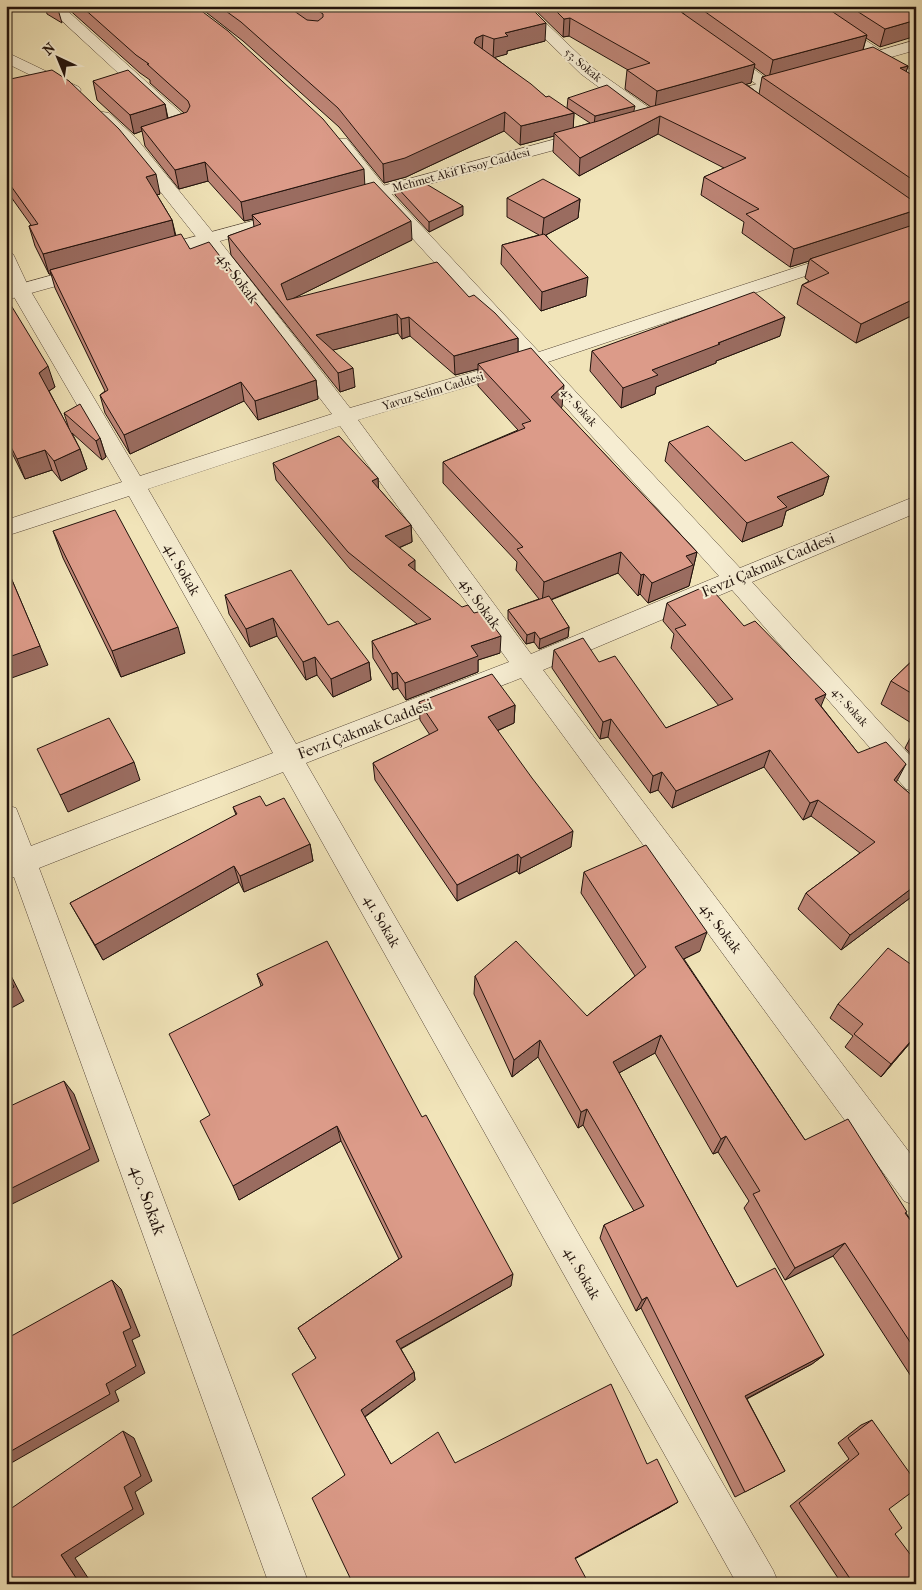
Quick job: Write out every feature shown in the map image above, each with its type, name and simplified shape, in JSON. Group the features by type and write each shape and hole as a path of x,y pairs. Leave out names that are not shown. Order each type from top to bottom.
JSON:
{"street":[{"path":"6,10 16,6"},
{"path":"53,6 184,125 131,143"},
{"name":"53. Sokak","path":"519,6 587,71 652,118"},
{"path":"665,6 685,26 769,86"},
{"path":"803,6 916,80"},
{"path":"834,68 916,45"},
{"name":"45. Sokak","path":"6,57 73,89 131,143 208,239 345,417 526,666 916,1189"},
{"path":"697,105 815,73"},
{"path":"742,93 758,104"},
{"path":"634,122 670,113"},
{"path":"575,124 591,134"},
{"name":"Mehmet Akif Ersoy Caddesi","path":"332,205 608,130"},
{"name":"47. Sokak","path":"332,132 380,192 736,579 916,781"},
{"path":"133,259 304,213"},
{"name":"Yavuz Selim Caddesi","path":"6,528 345,417 536,360 916,233"},
{"name":"41. Sokak","path":"6,258 13,292 135,486 759,1584"},
{"path":"13,292 105,267"},
{"name":"Fevzi Çakmak Caddesi","path":"15,865 526,666 914,507"},
{"name":"40. Sokak","path":"6,816 15,865 289,1584"}],"building":[{"path":"81,6 195,6 228,31 323,119 364,169 241,202 205,162 175,170 141,127 187,112 190,106 188,101 147,64 149,64 136,55"},
{"path":"219,6 287,6 307,20 318,21 323,17 323,14 311,6 529,6 546,23 505,33 508,36 494,39 483,35 476,38 474,43 546,97 549,96 574,113 521,126 505,112 405,158 383,164 338,108 241,22"},
{"path":"551,6 675,6 755,64 657,91 627,70 650,63 570,18 564,19"},
{"path":"697,6 824,6 867,35 773,60"},
{"path":"849,6 916,6 916,20 885,29"},
{"path":"873,47 908,66 900,68 916,77 916,182 762,77"},
{"path":"52,70 69,81 119,129 156,174 146,177 172,220 43,254 29,226 38,224 6,179 6,80"},
{"path":"128,70 165,104 130,115 93,81"},
{"path":"742,82 916,203 916,210 794,249 746,214 759,209 704,177 746,158 660,116 580,158 554,133"},
{"path":"607,85 635,106 595,116 568,98"},
{"path":"418,179 463,206 429,222 395,185"},
{"path":"543,179 580,199 544,218 507,198"},
{"path":"374,182 411,221 281,284 287,300 437,262 469,297 474,295 495,313 518,338 454,356 409,317 401,319 397,314 316,335 353,368 338,373 228,236 261,224 252,215"},
{"path":"916,224 916,298 861,324 802,285 829,273 810,259"},
{"path":"181,234 190,249 209,242 316,380 255,401 241,382 124,435 100,395 108,390 50,270"},
{"path":"544,234 588,277 542,292 502,245"},
{"path":"754,292 785,317 652,370 658,375 623,388 592,351"},
{"path":"6,297 48,366 39,373 80,449 54,461 45,450 17,459 6,437"},
{"path":"531,348 564,385 551,397 697,552 686,556 693,565 652,583 644,574 641,575 621,552 544,582 517,549 523,547 443,462 525,428 522,424 531,421 478,364"},
{"path":"80,404 100,438 96,441 64,413"},
{"path":"708,426 745,461 792,442 829,476 777,497 787,507 747,523 669,442"},
{"path":"339,436 378,478 372,481 411,525 385,536 415,560 408,565 462,607 468,605 474,613 482,611 501,636 471,646 478,656 405,683 397,672 392,674 372,641 431,619 348,552 273,463"},
{"path":"115,510 178,627 112,651 53,531"},
{"path":"6,566 40,646 6,658"},
{"path":"291,570 328,625 338,621 369,662 331,679 315,657 303,662 273,618 246,629 225,595"},
{"path":"708,585 744,626 755,621 826,694 815,699 858,753 886,742 906,764 894,780 916,799 916,885 850,935 806,893 875,842 818,800 810,803 770,750 676,791 662,772 653,776 611,719 603,722 554,650 583,638 599,662 615,656 666,728 733,699 675,629 686,625 667,603"},
{"path":"549,596 569,627 540,639 535,632 527,635 508,610"},
{"path":"916,657 916,696 891,681"},
{"path":"492,674 515,705 488,717 573,831 521,858 518,854 457,885 373,763 438,730 419,702"},
{"path":"109,718 134,762 60,795 37,749"},
{"path":"260,796 266,806 284,798 310,844 240,876 234,866 95,945 70,903 237,814 233,807"},
{"path":"646,845 707,932 675,947 805,1140 848,1119 916,1228 916,1351 845,1243 795,1268 753,1194 760,1191 726,1136 721,1139 661,1035 613,1062 737,1287 775,1268 824,1355 745,1396 785,1471 745,1492 647,1297 642,1300 604,1225 644,1206 587,1109 581,1112 540,1040 514,1060 475,976 516,941 587,1016 646,967 584,872"},
{"path":"327,941 422,1117 426,1115 513,1274 396,1341 414,1372 361,1410 391,1464 438,1432 455,1463 611,1384 647,1464 657,1459 678,1502 575,1558 589,1584 353,1584 312,1498 345,1475 292,1374 316,1358 298,1328 402,1257 337,1126 233,1186 200,1121 210,1115 169,1034 263,985 257,974"},
{"path":"888,948 916,968 916,1035 891,1064 854,1034 863,1024 838,1004"},
{"path":"6,971 14,987 6,991"},
{"path":"64,1081 90,1149 6,1191 6,1108"},
{"path":"112,1280 131,1328 123,1332 136,1366 106,1384 110,1394 6,1454 6,1339"},
{"path":"872,1420 916,1482 916,1489 889,1509 902,1528 895,1534 916,1562 916,1584 852,1584 799,1503 859,1454 848,1438"},
{"path":"123,1431 141,1476 124,1487 133,1509 61,1555 80,1584 6,1584 6,1512"}]}
